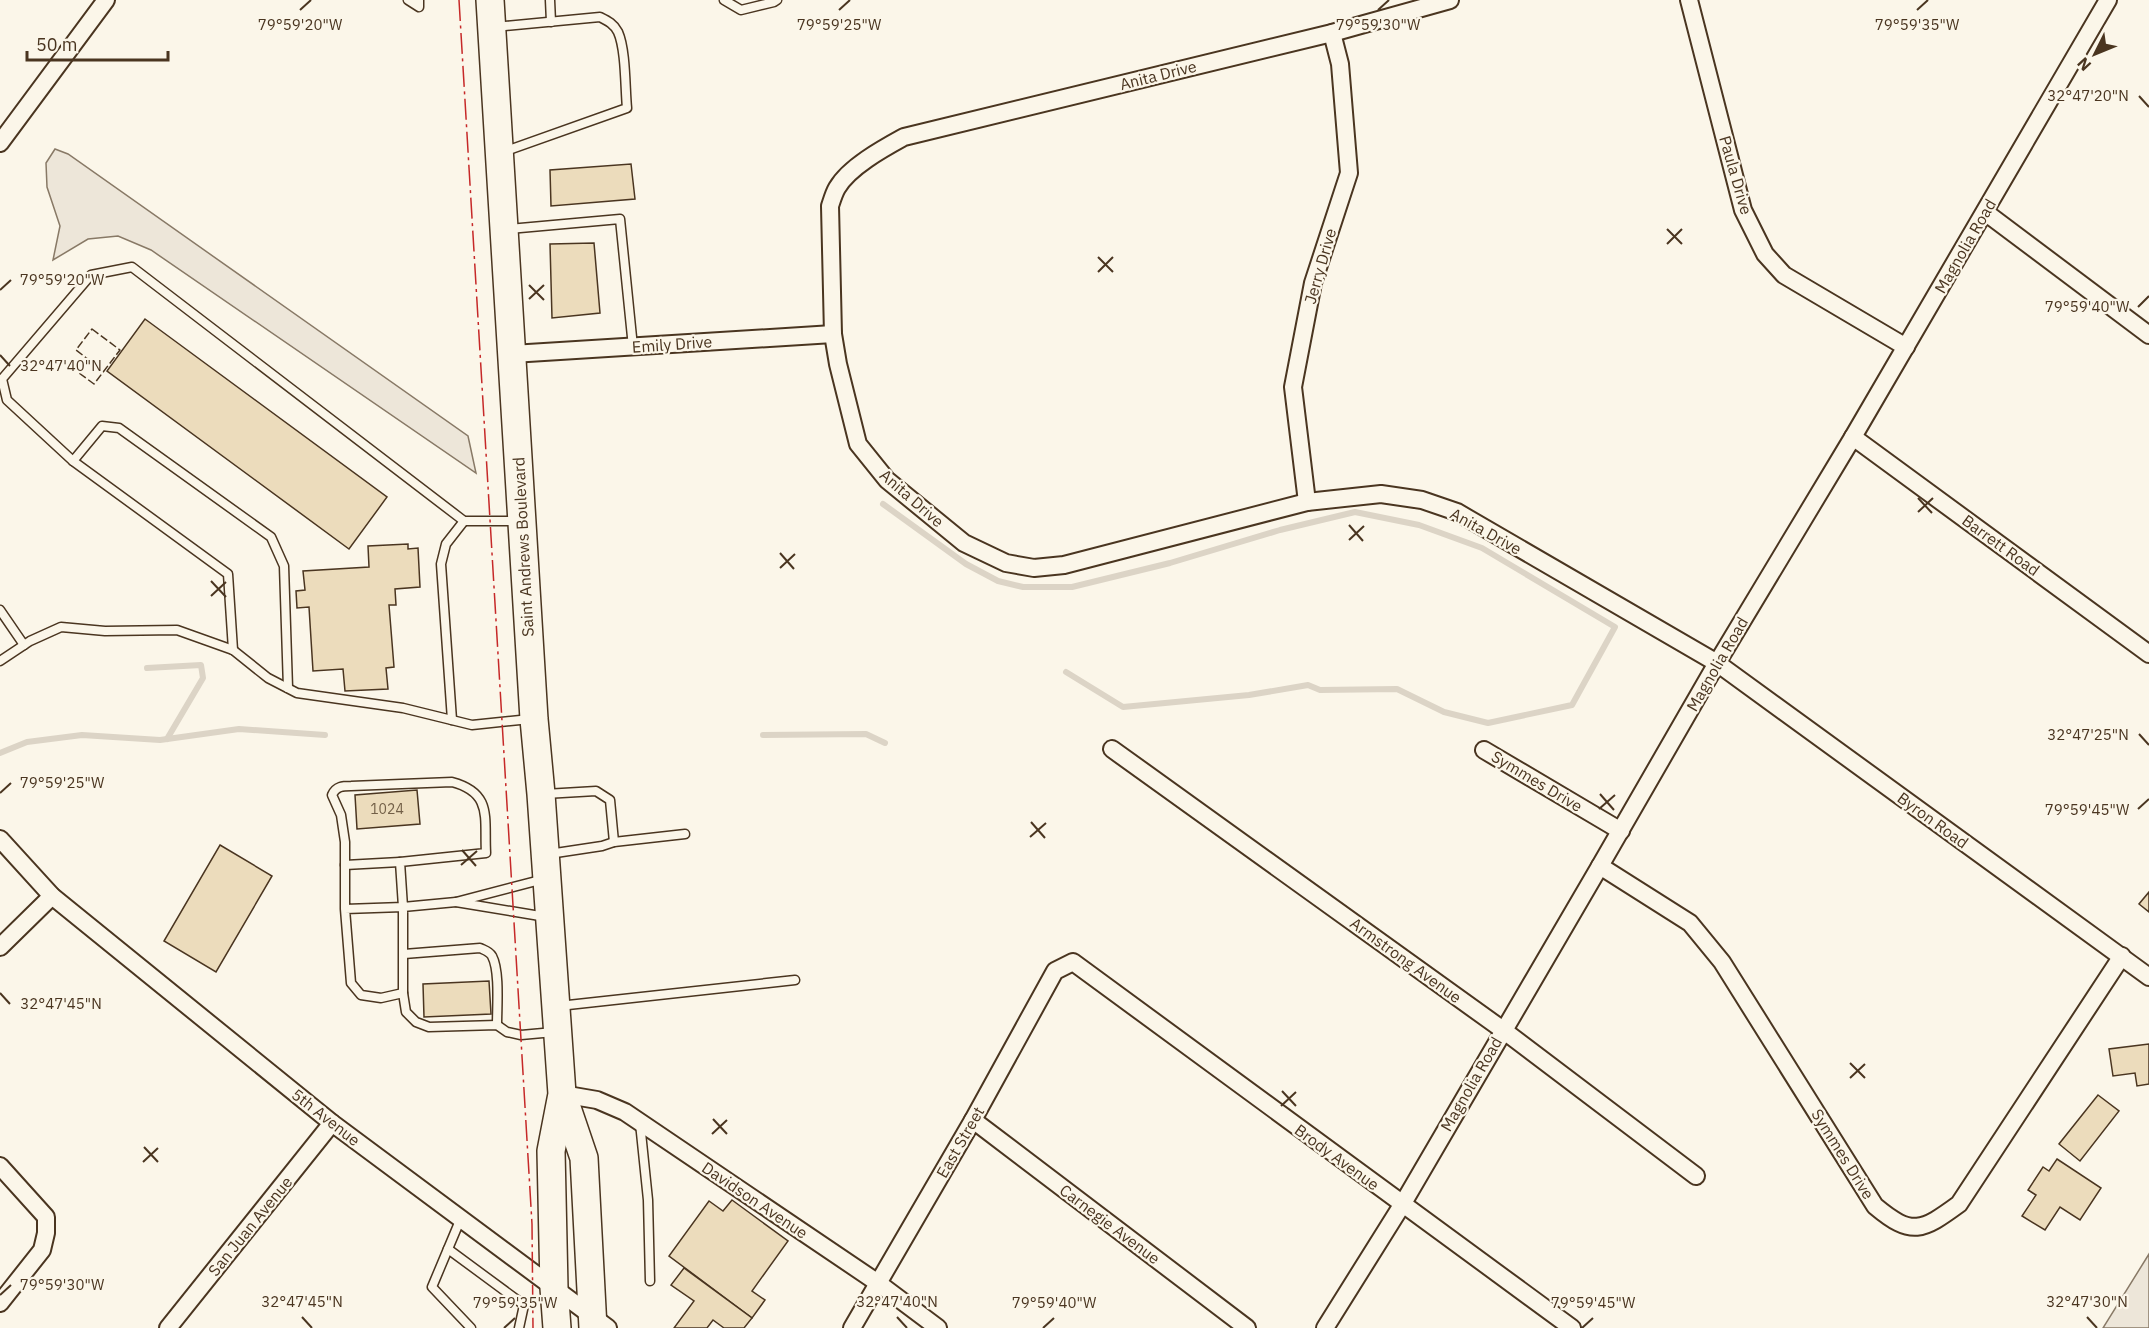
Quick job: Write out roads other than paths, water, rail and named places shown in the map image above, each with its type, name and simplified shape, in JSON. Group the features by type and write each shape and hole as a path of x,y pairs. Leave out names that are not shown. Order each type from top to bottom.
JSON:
{"main road":[{"name":"Saint Andrews Boulevard","path":"490,0 534,719 562,1094 551,1151 557,1328"},
{"name":"Saint Andrews Boulevard","path":"562,1094 584,1158 598,1324"}],"street":[{"path":"0,143 106,0"},
{"name":"Anita Drive","path":"1450,0 1332,33 904,136 882,148 850,174 837,188 830,206 833,334 858,444 887,480 964,543 1006,563 1034,568 1064,565 1307,502 1381,494 1422,500 1457,512 1717,663"},
{"name":"Paula Drive","path":"1689,0 1743,210 1765,254 1784,275 1906,347"},
{"name":"Magnolia Road","path":"1325,1328 1402,1205 1717,663 1853,437 2108,0"},
{"name":"Jerry Drive","path":"1307,502 1293,387 1313,283 1349,173 1340,64 1332,33"},
{"path":"1985,212 2149,334"},
{"name":"Emily Drive","path":"512,354 833,334"},
{"name":"Barrett Road","path":"1853,437 2149,654"},
{"name":"Byron Road","path":"1717,663 2149,977"},
{"name":"Armstrong Avenue","path":"1112,749 1503,1030 1696,1176"},
{"name":"Symmes Drive","path":"1484,750 1621,831"},
{"name":"5th Avenue","path":"0,839 52,896 332,1123 554,1288 598,1324"},
{"name":"Symmes Drive","path":"1600,866 1690,923 1722,962 1875,1206 1893,1221 1915,1228 1933,1223 1959,1204 2122,956"},
{"path":"0,946 52,896"},
{"name":"East Street","path":"852,1328 973,1120 1055,971 1073,962"},
{"name":"Brody Avenue","path":"1073,962 1572,1328"},
{"name":"Davidson Avenue","path":"562,1094 597,1100 625,1112 878,1283 938,1328"},
{"name":"Carnegie Avenue","path":"973,1120 1247,1328"},
{"name":"San Juan Avenue","path":"168,1328 332,1123"},
{"path":"0,1166 46,1216 46,1233 42,1250 0,1303"}],"lane":[{"path":"408,0 419,7 419,0"},
{"path":"550,0 551,22"},
{"path":"724,0 741,10 777,0"},
{"path":"492,27 600,18 611,23 618,32 622,49 627,108 500,153"},
{"path":"504,229 620,219 633,347"},
{"path":"232,651 228,574 73,461 7,400 2,380 91,274 132,267 464,521 521,521"},
{"path":"73,461 102,426 119,428 271,537 284,566 288,688"},
{"path":"452,720 441,564 446,544 464,521"},
{"path":"0,610 24,645"},
{"path":"0,661 24,645 62,627 105,631 177,630 232,651 268,678 297,693 403,708 472,725 534,719"},
{"path":"345,865 486,853 483,803 467,786 452,782 342,786 334,790 332,795 341,815 351,983 361,995 370,997 381,998 403,993"},
{"path":"541,794 596,791 610,800 614,842"},
{"path":"456,902 614,842 685,834"},
{"path":"400,862 403,907 403,993 406,1012 416,1022 429,1027 497,1025 507,1032 521,1035 557,1019 795,980"},
{"path":"345,909 456,902 550,918"},
{"path":"404,954 480,948 488,951 495,970 497,1025"},
{"path":"640,1122 648,1200 650,1281"},
{"path":"461,1218 432,1287 471,1328"},
{"path":"448,1249 524,1305 519,1328"}],"waterway":[{"path":"883,504 966,564 998,581 1023,587 1072,587 1170,563 1280,530 1355,512 1419,525 1482,548 1615,627 1572,705 1488,723 1444,712 1397,689 1320,690 1308,685 1249,695 1123,707 1066,672"},
{"path":"147,668 201,665 203,678 167,739"},
{"path":"0,753 27,742 82,735 160,740 239,729 325,735"},
{"path":"763,735 866,734 885,743"}]}
